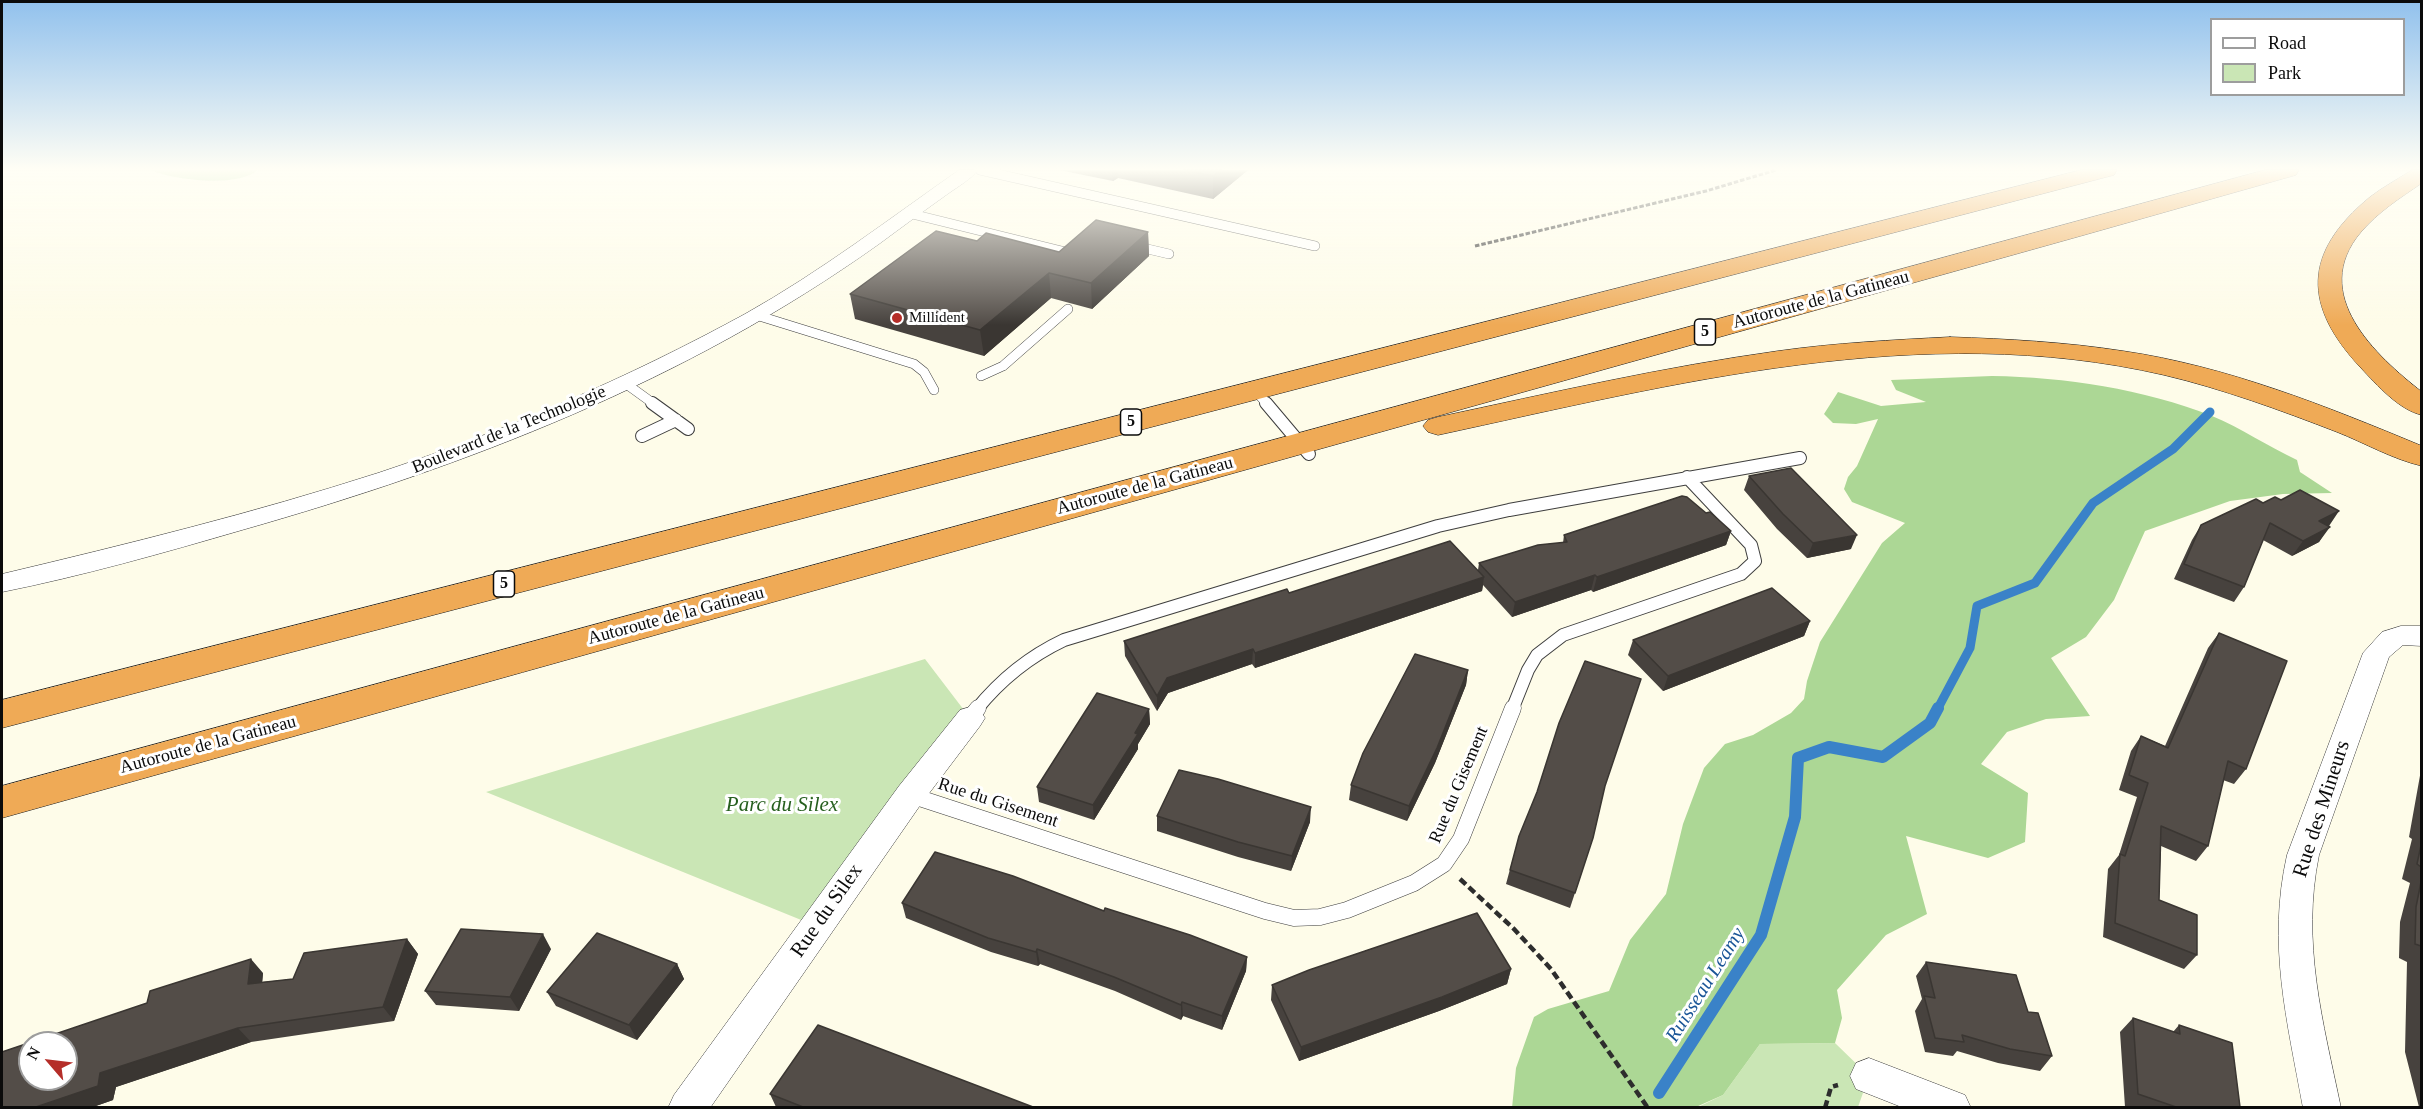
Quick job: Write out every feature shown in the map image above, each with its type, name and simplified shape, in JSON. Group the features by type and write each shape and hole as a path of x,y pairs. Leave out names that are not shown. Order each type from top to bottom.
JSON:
{"highway":[{"path":"1880,229 1900,222"},
{"name":"5","path":"2,714 1908,222"},
{"name":"Autoroute de la Gatineau","path":"2,802 1122,492 1304,449 2105,222"},
{"path":"2359,222 2351,229 2333,258 2328,285 2334,314 2346,335 2371,364 2421,407"},
{"path":"1304,449 1765,360 1868,348 1964,344 2084,353 2178,370 2295,406 2421,457"}],"street":[{"name":"Boulevard de la Technologie","path":"2,583 143,550 318,501 470,448 625,383 756,315 807,284 896,222"},
{"name":"Rue des Mineurs","path":"2322,1107 2296,959 2294,923 2296,887 2303,855 2377,653 2387,641 2411,635"},
{"name":"Rue du Silex","path":"687,1107 910,795 970,718"},
{"path":"1869,1076 1952,1107"}],"lane":[{"path":"943,222 1074,254"},
{"path":"1208,222 1315,246"},
{"path":"1045,247 1065,243"},
{"path":"1127,244 1169,254"},
{"path":"981,376 1003,366 1068,309"},
{"path":"756,315 914,364 924,372 934,390"},
{"path":"625,383 688,429"},
{"path":"1255,390 1304,449"},
{"path":"642,436 676,420"},
{"path":"970,718 998,682 1046,648 1064,640 1438,526 1509,510 1800,458"},
{"name":"Rue du Gisement","path":"910,795 1265,911 1294,918 1320,918 1347,910 1414,883 1444,864 1461,839 1528,670 1549,644 1563,635 1741,574 1755,561 1751,545 1687,477"}],"path":[{"path":"1475,246 1577,222"},
{"path":"1444,864 1520,933 1554,974 1630,1085 1648,1107"}],"green space":[{"path":"1992,376 2047,379 2104,386 2159,398 2186,407 2223,421 2297,460 2300,472 2332,493 2283,494 2230,501 2145,531 2114,600 2086,637 2051,658 2090,716 2046,719 2007,732 1981,764 2028,793 2025,842 1988,858 1906,836 1927,914 1886,935 1837,990 1842,1018 1835,1043 1760,1044 1723,1095 1696,1107 1512,1108 1516,1068 1534,1017 1548,1009 1609,991 1630,940 1666,894 1683,824 1704,768 1725,744 1753,735 1791,713 1804,699 1807,681 1820,642 1882,543 1905,523 1852,502 1844,489 1878,419 1856,424 1833,423 1824,414 1838,392 1881,406 1926,402 1896,390 1891,380"},
{"name":"Parc du Silex","path":"925,659 970,718 816,926 486,792"},
{"path":"1835,1043 1869,1076 1858,1107 1696,1108 1723,1095 1760,1044"}],"building":[{"path":"1094,222 1148,232 1091,283 1049,273 980,330 850,294 936,231 977,241 986,233 1059,252"},
{"path":"1791,468 1857,535 1813,543 1749,476"},
{"path":"2300,490 2339,511 2319,521 2330,527 2303,541 2270,523 2244,587 2184,564 2201,525 2256,499 2263,503 2275,497 2281,500"},
{"path":"1682,496 1687,497 1706,513 1710,512 1731,531 1597,577 1595,575 1515,602 1479,563 1538,545 1567,542 1564,535"},
{"path":"1450,541 1484,577 1255,653 1253,649 1167,678 1157,696 1124,641 1287,589 1289,593"},
{"path":"1772,588 1810,621 1668,676 1633,640"},
{"path":"2219,633 2287,661 2246,769 2228,761 2208,846 2161,826 2159,900 2197,915 2197,955 2115,923 2120,854 2125,856 2148,783 2129,775 2141,736 2168,748"},
{"path":"1415,654 1468,670 1437,748 1409,806 1351,785 1363,753"},
{"path":"1585,661 1641,679 1605,786 1593,838 1575,893 1510,870 1519,836 1537,792 1559,723"},
{"path":"1097,693 1149,709 1135,733 1138,734 1093,805 1037,787"},
{"path":"1179,770 1218,779 1311,807 1292,856 1238,842 1157,816"},
{"path":"2421,845 2421,867 2417,864"},
{"path":"935,852 1013,876 1104,911 1105,908 1190,935 1247,957 1222,1016 1182,1002 1181,1005 1114,977 1037,949 1036,952 988,938 902,903"},
{"path":"2421,882 2421,946 2415,944 2416,907"},
{"path":"1477,913 1511,969 1442,997 1301,1047 1272,985 1309,970"},
{"path":"461,929 543,934 510,997 425,991"},
{"path":"597,933 677,964 629,1025 547,992"},
{"path":"407,939 383,1007 238,1028 100,1073 98,1086 36,1107 2,1107 2,1052 18,1047 18,1091 78,1091 78,1031 64,1031 147,1003 150,991 251,959 248,984 293,979 304,953"},
{"path":"1926,962 2016,975 2028,1012 2038,1013 2052,1056 2010,1049 1962,1035 1964,1042 1935,1038 1924,996 1935,998"},
{"path":"2133,1018 2180,1034 2179,1025 2232,1043 2240,1107 2176,1107 2138,1094"},
{"path":"818,1025 1033,1107 803,1107 770,1094"}],"waterway":[{"name":"Ruisseau Leamy","path":"1937,710 1970,648 1977,606 2035,583 2093,503 2173,449 2210,412"},
{"name":"Ruisseau Leamy","path":"1659,1093 1761,935 1795,817 1798,758 1829,747 1883,757 1930,723 1938,708"}],"place":[{"name":"Millident","path":"897,318"}]}
